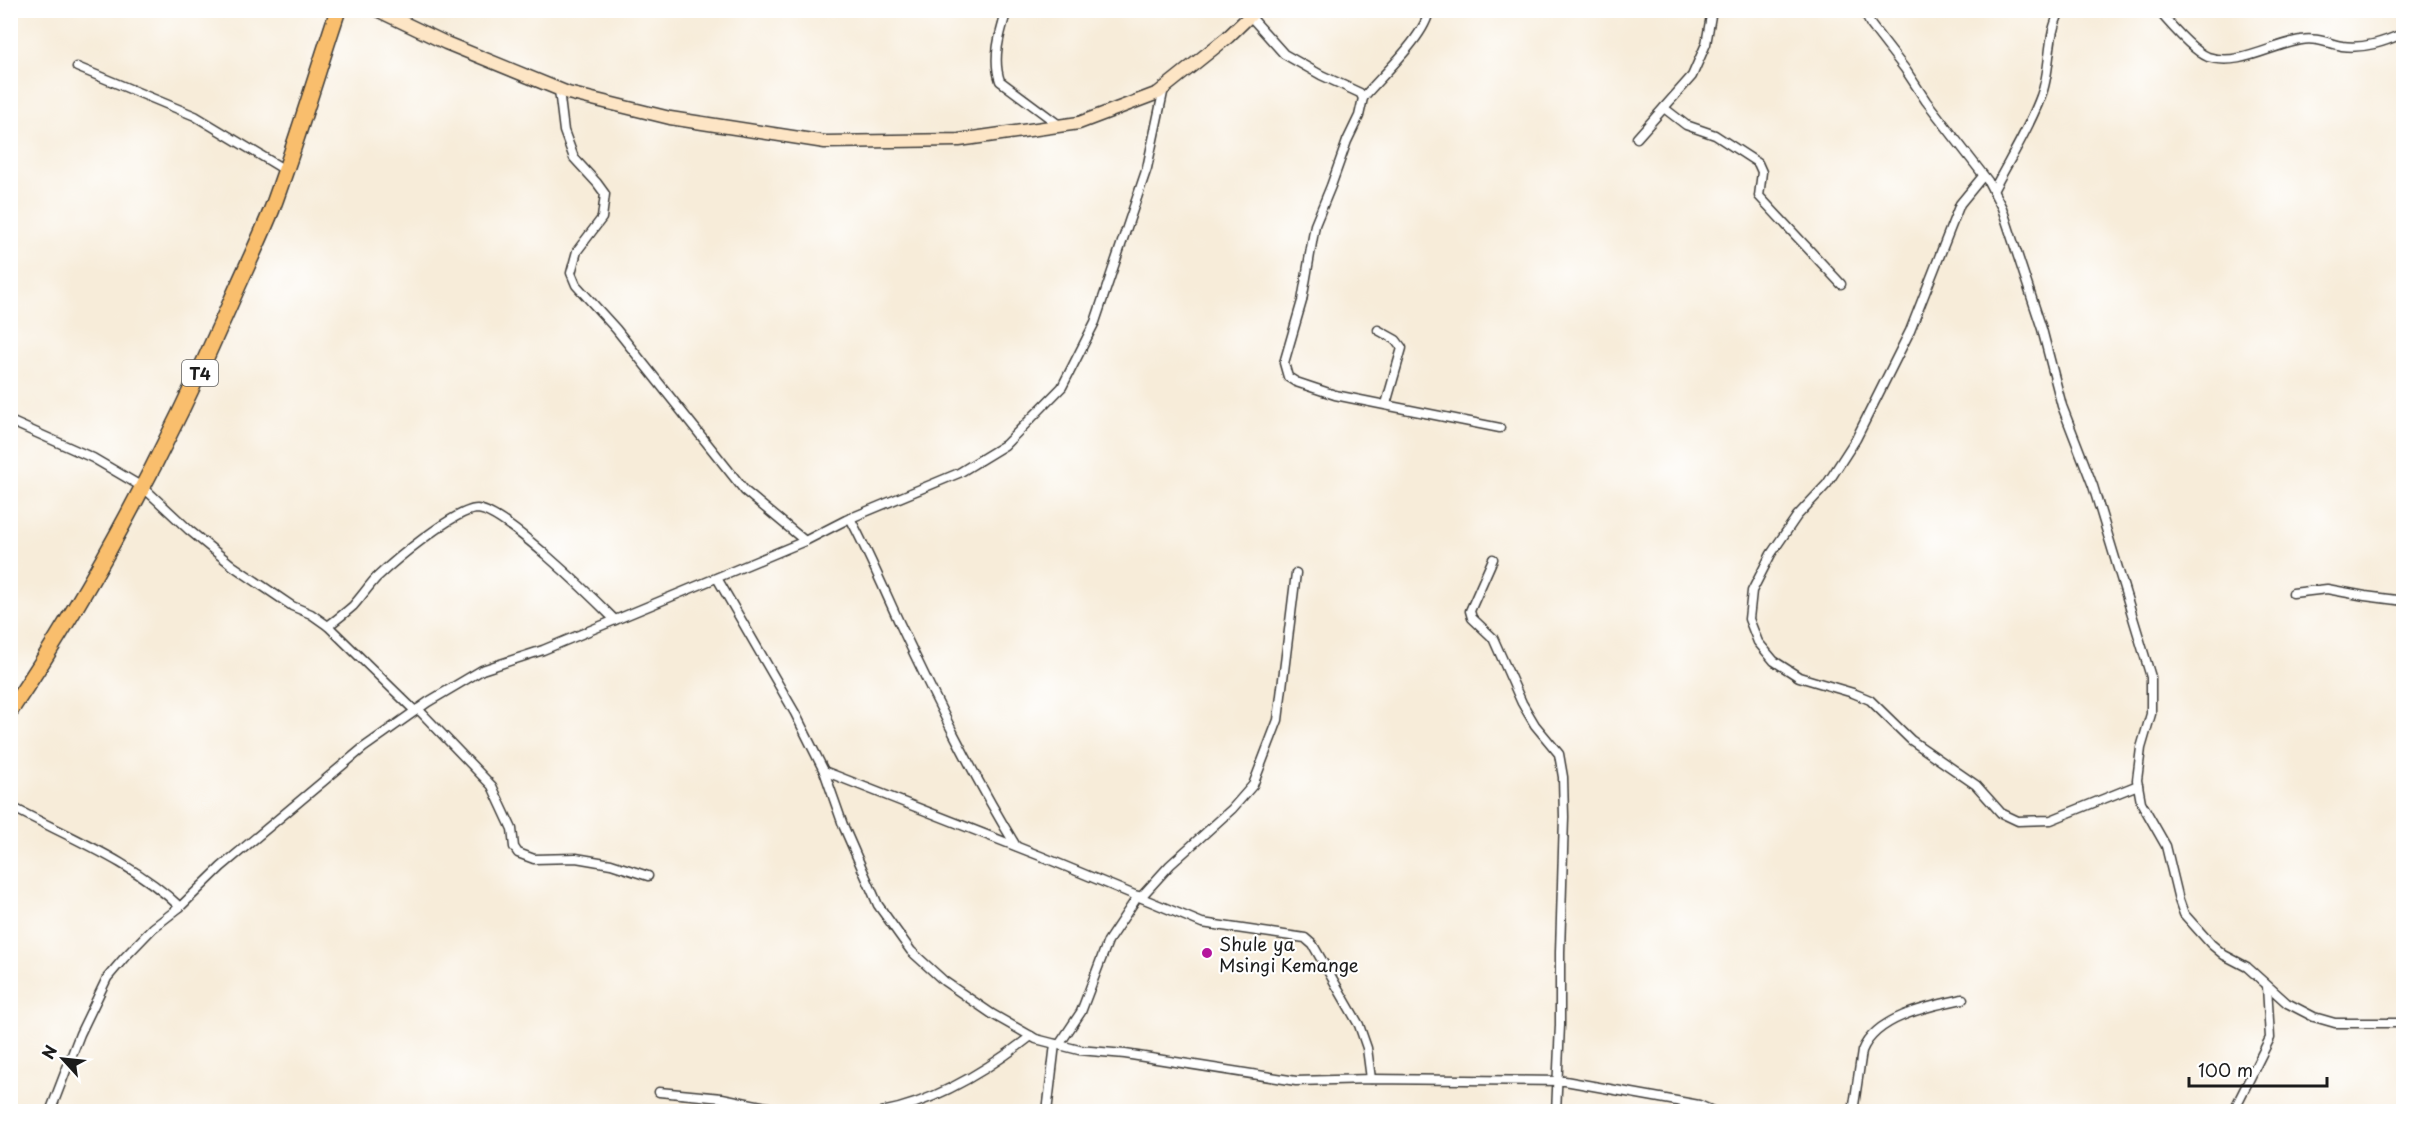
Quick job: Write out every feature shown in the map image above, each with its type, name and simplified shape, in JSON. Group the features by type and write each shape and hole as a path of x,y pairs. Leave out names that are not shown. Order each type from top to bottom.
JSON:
{"highway":[{"name":"T4","path":"10,711 90,586 144,488 198,378 271,210 338,10"}],"main road":[{"path":"377,10 446,43 559,90 670,118 825,142 959,140 1079,123 1158,93 1228,37 1253,13"}],"street":[{"path":"1007,10 997,53 997,71 1000,81 1059,125"},
{"path":"1429,10 1425,24 1416,37 1363,98 1359,116 1315,225 1302,302 1284,363 1288,376 1296,382 1335,395 1500,428"},
{"path":"1637,138 1692,76 1706,44 1712,10"},
{"path":"1863,10 1871,25 1983,176 2002,208 2042,329 2062,406 2093,486 2151,677 2151,714 2140,748 2138,785 2141,802 2166,846 2184,914 2224,955 2247,967 2287,1003 2314,1017 2335,1023 2403,1023"},
{"path":"1993,191 2042,95 2061,10"},
{"path":"2158,10 2174,29 2206,56 2232,61 2303,39 2362,46 2388,40 2403,33"},
{"path":"1253,13 1284,54 1360,93 1363,98"},
{"path":"77,67 195,116 285,170"},
{"path":"50,1112 80,1034 107,978 153,928 180,907 221,867 363,748 416,710 482,670 543,650 805,542 850,518 959,473 1005,445 1062,387 1095,321 1146,168 1164,88"},
{"path":"559,90 564,131 574,158 604,194 602,218 577,251 571,273 576,285 616,329 707,440 745,491 805,542"},
{"path":"1664,108 1686,125 1715,135 1758,163 1762,172 1759,196 1840,284"},
{"path":"1983,176 1960,204 1910,331 1856,439 1827,484 1797,516 1771,554 1752,591 1749,619 1758,642 1774,662 1799,677 1870,700 1911,740 1976,785 2001,813 2018,821 2051,820 2138,785"},
{"path":"1378,330 1396,340 1402,348 1386,405"},
{"path":"10,422 93,458 144,488 189,530 233,566 292,606 311,614 328,626 492,786 512,829 514,847 518,853 534,859 588,860 611,864 648,876"},
{"path":"328,626 353,606 378,577 442,524 459,513 477,509 490,513 512,529 562,570 615,620"},
{"path":"850,518 966,759 1017,847"},
{"path":"1493,559 1470,611 1472,618 1493,638 1522,703 1535,725 1559,754 1563,777 1564,817 1556,1112"},
{"path":"1047,1112 1057,1044 1081,1012 1108,941 1139,896 1232,809 1253,785 1278,720 1296,573"},
{"path":"717,578 795,713 824,771 843,825 878,905 911,951 944,981 992,1014 1031,1036 1079,1050 1125,1054 1296,1081 1371,1078 1558,1081 1699,1106 1715,1112"},
{"path":"2293,593 2327,589 2403,601"},
{"path":"824,771 1202,923 1305,938 1313,945 1359,1025 1367,1048 1371,1078"},
{"path":"10,806 88,844 166,893 180,907"},
{"path":"2233,1112 2270,1038 2266,986"},
{"path":"1853,1112 1862,1051 1866,1041 1873,1033 1914,1010 1963,999"},
{"path":"882,1112 897,1109 957,1084 1010,1053 1031,1036"},
{"path":"659,1092 722,1098 805,1112"}],"place":[{"name":"Shule ya Msingi Kemange","path":"1207,953"}]}
